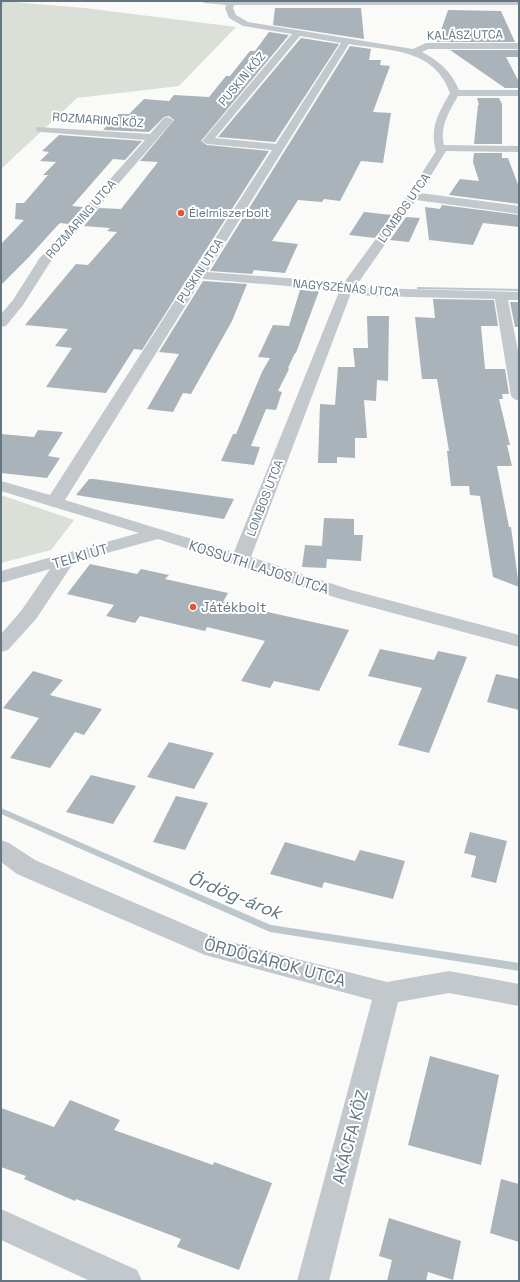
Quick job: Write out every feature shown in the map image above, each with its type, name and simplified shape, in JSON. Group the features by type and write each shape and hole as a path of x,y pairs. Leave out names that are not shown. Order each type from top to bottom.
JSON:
{"street":[{"path":"204,1 231,3 519,3"},
{"path":"231,3 229,12 236,20 259,27 298,32 418,53 437,64 450,78 455,93 519,93"},
{"name":"PUSKIN KÖZ","path":"279,147 207,142 298,32"},
{"name":"PUSKIN UTCA","path":"54,503 346,40"},
{"name":"KALÁSZ UTCA","path":"418,53 416,51 426,46 519,46"},
{"name":"LOMBOS UTCA","path":"240,561 346,290 413,196 438,158 441,148 438,141 440,123 447,105 455,93"},
{"name":"ROZMARING UTCA","path":"1,323 18,302 44,262 168,120"},
{"name":"ROZMARING KÖZ","path":"41,129 153,137"},
{"path":"441,148 519,149"},
{"path":"413,196 519,210"},
{"name":"NAGYSZÉNÁS UTCA","path":"197,275 312,284 346,290 370,292 519,296"},
{"path":"500,296 519,396"},
{"name":"KOSSUTH LAJOS UTCA","path":"1,486 158,533 344,594 519,641"},
{"name":"TELKI ÚT","path":"1,577 158,533"},
{"path":"1,646 29,615 47,586 66,560"},
{"name":"ÖRDÖGÁROK UTCA","path":"1,849 26,867 214,948 388,992 449,982 519,995"},
{"name":"AKÁCFA KÖZ","path":"313,1281 388,992"},
{"path":"1,1224 126,1281"}],"shaded area":[{"path":"1,1 85,8 236,27 179,86 77,98 1,169"},
{"path":"1,495 74,520 51,550 1,563"}],"building":[{"path":"275,8 361,8 364,39 273,25"},
{"path":"448,10 501,11 515,42 437,42"},
{"path":"269,32 289,35 201,141 207,145 269,151 142,350 134,349 106,393 46,387 72,348 55,346 68,329 25,325 76,264 88,265 117,232 107,231 110,228 84,226 99,208 121,209 158,162 140,161 174,120 169,116 164,117 149,132 103,130 118,114 129,114 144,99 169,101 174,95 209,97 226,76 230,76 250,51 255,51"},
{"path":"301,38 339,44 275,142 218,137"},
{"path":"350,46 371,49 369,60 381,60 380,65 390,66 373,112 391,113 383,163 361,161 340,201 324,199 322,202 298,200 272,241 298,244 285,273 254,270 252,274 210,271"},
{"path":"450,50 519,50 519,57 506,57 519,82 519,88 505,88"},
{"path":"477,98 499,98 502,104 502,144 474,144 479,105"},
{"path":"59,135 142,141 125,160 113,159 72,206 83,207 68,224 60,223 1,285 1,244 24,220 15,219 16,203 24,203 48,175 43,175 56,162 40,161 49,152 42,151"},
{"path":"474,153 502,153 502,158 508,158 519,187 519,204 449,195 460,179 479,181 473,162"},
{"path":"442,205 519,215 519,227 483,223 473,245 429,240 425,207 440,209"},
{"path":"364,212 392,215 375,238 349,235"},
{"path":"406,217 420,218 409,242 390,240"},
{"path":"203,281 247,284 232,321 191,394 183,393 173,412 147,409 179,354 159,352"},
{"path":"300,290 319,291 296,353 278,391 282,392 276,410 266,409 251,446 260,447 254,465 221,461 233,434 236,434 262,372 270,358 258,357 273,325 289,326"},
{"path":"433,299 494,300 498,326 481,326 485,369 505,369 509,394 502,394 503,399 499,399 510,445 507,445 512,466 497,466 509,527 511,527 519,587 493,577 480,496 470,495 469,486 451,486 447,451 449,451 437,379 422,379 415,317 435,318"},
{"path":"510,302 519,302 519,327 515,327"},
{"path":"367,316 389,316 388,381 377,380 376,401 364,400 367,438 355,438 355,458 337,457 337,463 318,463 320,404 335,405 338,367 355,367 353,348 368,348"},
{"path":"38,430 63,432 48,456 60,458 47,478 1,473 1,434 34,437"},
{"path":"89,479 234,499 224,519 76,495"},
{"path":"324,518 354,519 354,535 363,535 361,561 327,559 326,568 302,567 305,545 322,546"},
{"path":"90,564 137,574 141,569 169,575 165,579 228,593 223,602 349,630 319,691 274,681 270,688 241,681 265,641 207,627 205,631 140,616 135,623 106,616 114,605 67,594"},
{"path":"380,649 434,660 438,651 467,657 429,753 398,745 422,688 368,676"},
{"path":"33,671 63,680 50,695 102,709 84,735 75,732 50,768 10,758 39,718 3,708"},
{"path":"496,674 519,679 519,710 487,702"},
{"path":"169,742 214,753 194,789 147,777"},
{"path":"91,775 136,786 113,824 66,812"},
{"path":"176,796 208,803 185,850 153,842"},
{"path":"470,832 507,841 496,883 471,877 476,856 464,853"},
{"path":"285,842 355,861 360,850 405,861 393,899 324,882 322,888 270,874"},
{"path":"430,1056 499,1075 481,1165 408,1145"},
{"path":"70,1100 120,1120 114,1130 213,1165 214,1162 272,1183 239,1270 177,1247 181,1239 76,1199 75,1201 24,1179 26,1176 1,1167 1,1108 54,1127"},
{"path":"501,1179 519,1184 519,1242 490,1233"},
{"path":"389,1218 461,1241 453,1280 428,1272 426,1281 387,1281 392,1260 379,1256"}],"waterway":[{"path":"419,288 519,290"},
{"name":"Ördög-árok","path":"1,811 270,928 519,967"}],"place":[{"name":"Élelmiszerbolt","path":"181,213"},
{"name":"Játékbolt","path":"193,607"}]}
